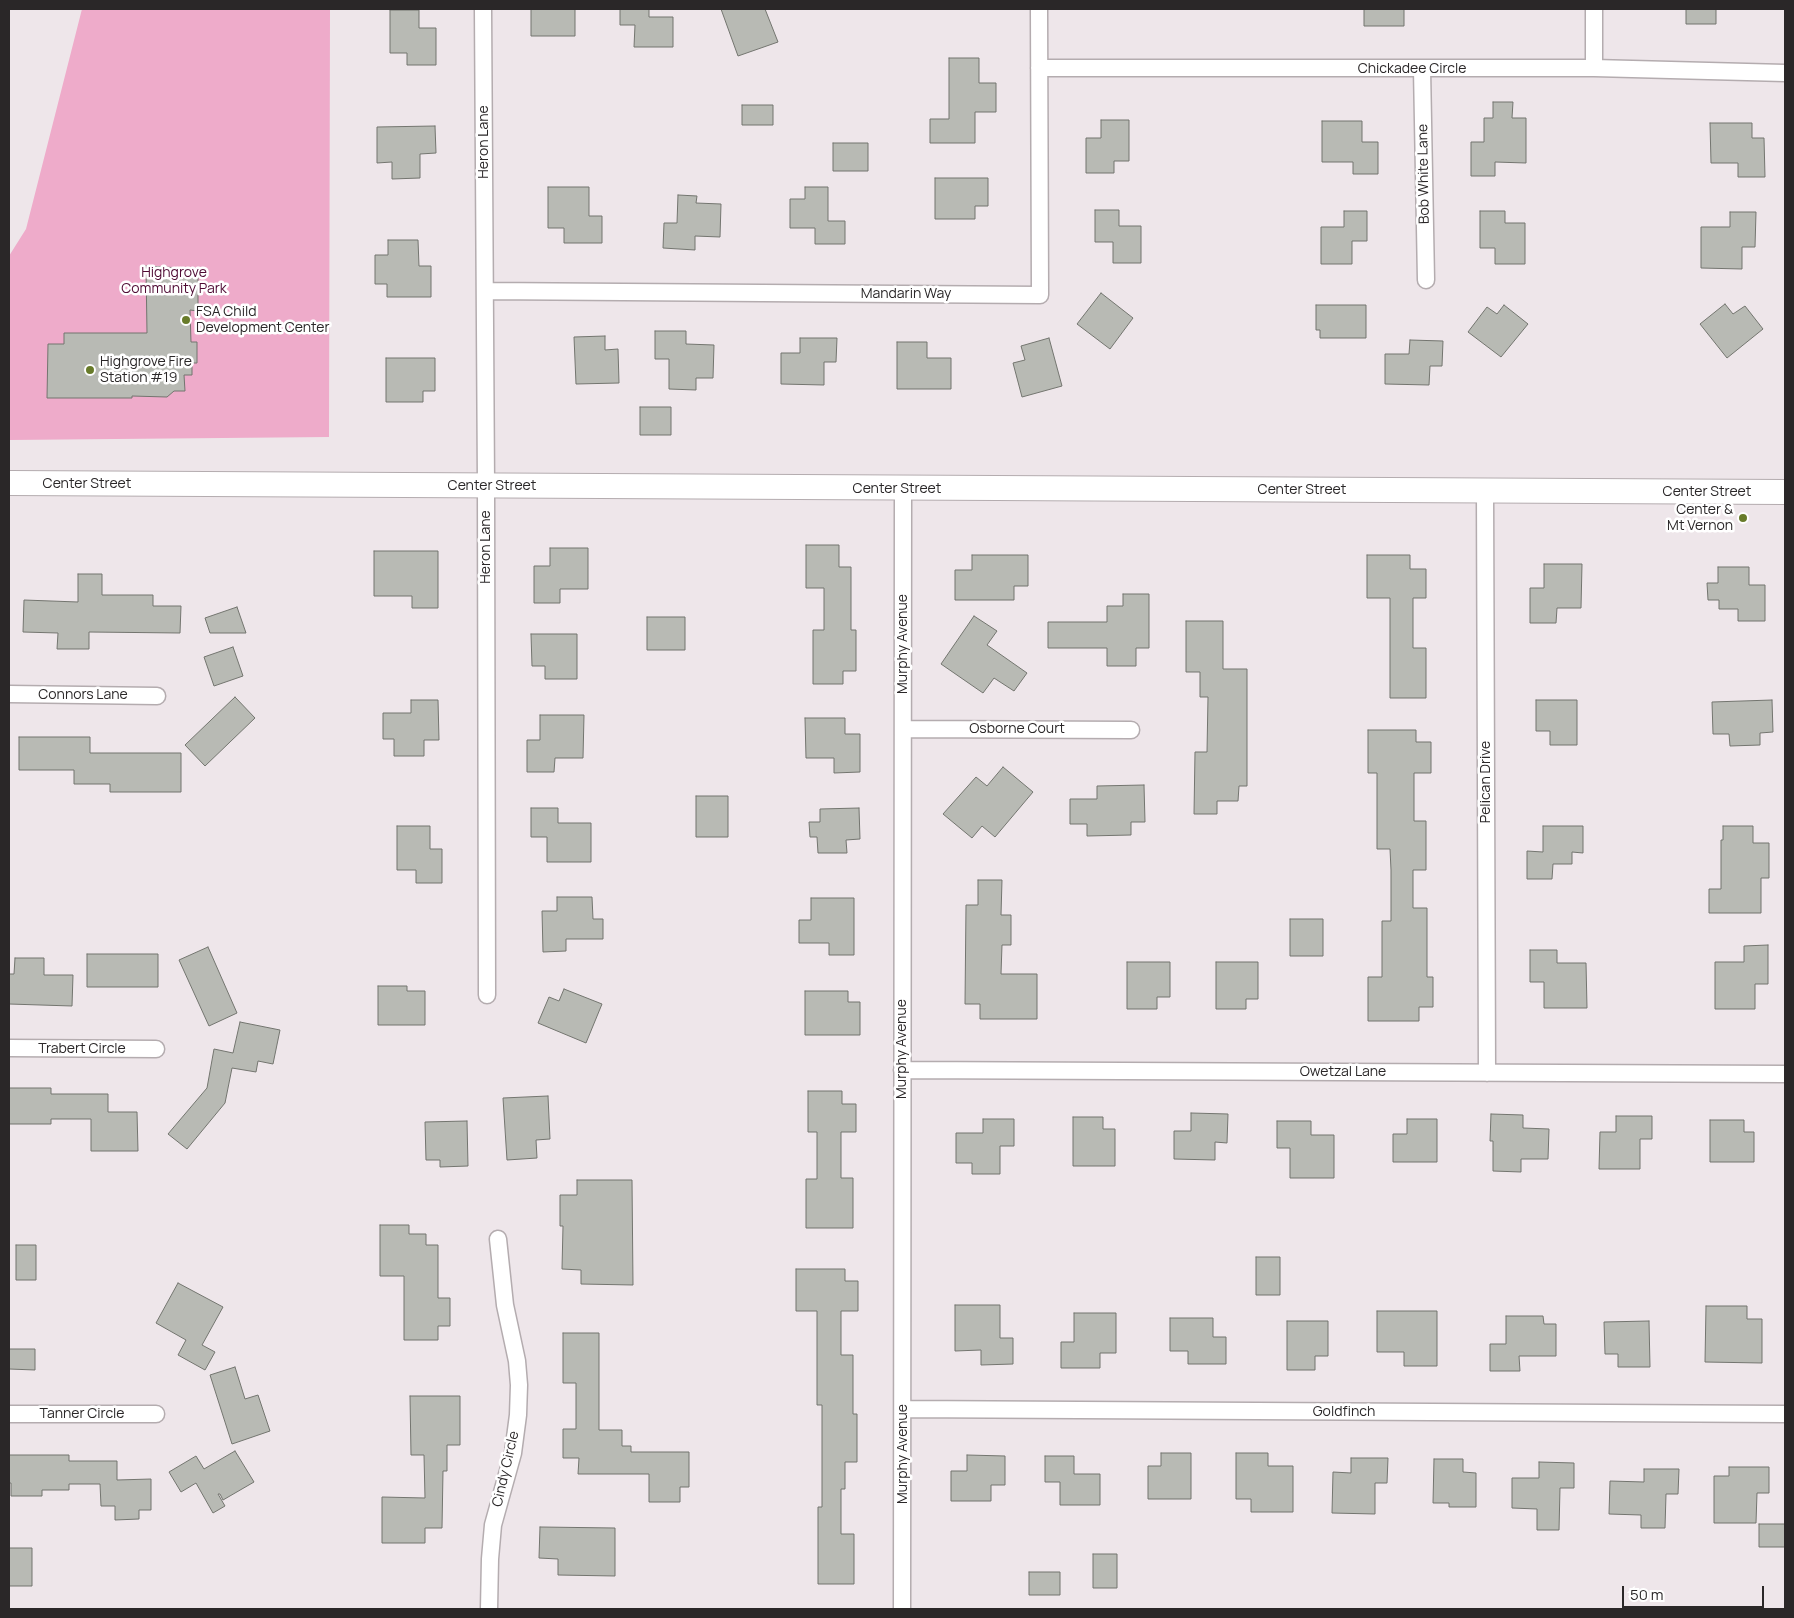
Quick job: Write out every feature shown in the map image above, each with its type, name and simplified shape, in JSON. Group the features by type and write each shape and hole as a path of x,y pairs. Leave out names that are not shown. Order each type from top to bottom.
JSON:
{"main road":[{"name":"Center Street","path":"9,483 1785,492"}],"street":[{"name":"Heron Lane","path":"483,9 487,994"},
{"name":"Mandarin Way","path":"485,291 1040,295 1039,9"},
{"path":"1594,9 1594,68"},
{"name":"Chickadee Circle","path":"1039,68 1594,68 1785,72"},
{"name":"Bob White Lane","path":"1422,69 1426,280"},
{"name":"Murphy Avenue","path":"902,1609 903,489"},
{"name":"Pelican Drive","path":"1485,491 1487,1073"},
{"name":"Connors Lane","path":"9,694 157,696"},
{"name":"Osborne Court","path":"903,729 1131,730"},
{"name":"Trabert Circle","path":"9,1048 156,1049"},
{"name":"Owetzal Lane","path":"902,1070 1785,1074"},
{"name":"Cindy Circle","path":"489,1609 493,1525 513,1453 518,1415 519,1385 517,1361 505,1305 498,1240"},
{"name":"Goldfinch","path":"903,1410 1785,1414"},
{"name":"Tanner Circle","path":"9,1414 156,1414"}],"green space":[{"name":"Highgrove Community Park","path":"82,9 330,9 329,437 9,440 9,256 26,229"}],"building":[{"path":"531,9 575,9 575,36 531,36"},
{"path":"620,9 649,9 649,17 673,17 673,47 634,47 635,25 620,25"},
{"path":"721,9 765,9 778,42 738,56"},
{"path":"1364,9 1404,9 1404,26 1364,26"},
{"path":"1686,9 1716,9 1716,24 1686,24"},
{"path":"390,10 419,10 419,28 436,28 436,65 407,65 407,53 390,53"},
{"path":"949,58 979,58 979,83 996,83 996,112 975,112 975,143 930,143 930,119 949,119"},
{"path":"1493,102 1513,102 1512,118 1526,118 1526,163 1495,162 1495,176 1471,176 1471,142 1484,142 1484,118 1493,118"},
{"path":"742,105 773,105 773,125 742,125"},
{"path":"1101,120 1129,120 1129,161 1114,161 1114,173 1086,173 1086,138 1101,138"},
{"path":"1322,121 1362,121 1362,142 1378,142 1378,174 1353,174 1353,162 1322,162"},
{"path":"1710,123 1752,123 1752,138 1764,138 1765,177 1738,177 1738,163 1711,163"},
{"path":"435,126 436,153 420,154 420,178 392,179 392,162 377,163 377,127"},
{"path":"833,143 868,143 868,171 833,171"},
{"path":"935,178 988,178 988,206 975,206 975,219 935,219"},
{"path":"548,187 589,187 589,216 602,216 602,243 564,243 564,228 548,228"},
{"path":"805,187 828,187 828,221 845,221 845,244 815,244 815,228 790,228 790,199 805,199"},
{"path":"678,195 697,196 696,203 721,204 720,237 695,236 695,250 663,248 664,223 677,223"},
{"path":"1095,210 1119,210 1119,226 1141,226 1141,263 1113,263 1113,242 1095,242"},
{"path":"1344,211 1367,211 1367,241 1352,241 1352,264 1321,264 1321,227 1344,227"},
{"path":"1480,211 1505,211 1505,223 1525,223 1525,264 1495,264 1495,248 1480,248"},
{"path":"1730,212 1756,212 1755,247 1742,247 1742,269 1701,268 1701,227 1730,227"},
{"path":"388,240 418,240 419,266 431,266 431,297 387,297 387,284 375,284 375,255 388,255"},
{"path":"146,266 198,269 198,311 190,310 191,342 197,342 197,363 192,363 192,375 184,375 185,391 174,391 167,397 47,398 48,344 64,344 64,333 147,333"},
{"path":"1101,293 1133,318 1110,349 1077,324"},
{"path":"1725,304 1733,314 1745,306 1763,329 1727,358 1700,324"},
{"path":"1316,305 1366,305 1366,338 1320,338 1320,330 1316,330"},
{"path":"1504,305 1528,324 1501,357 1468,332 1487,307 1497,314"},
{"path":"655,331 686,331 686,344 714,345 713,378 696,378 696,390 669,389 669,359 655,359"},
{"path":"605,336 605,350 618,349 619,383 576,384 574,337"},
{"path":"800,338 837,338 836,362 824,362 824,385 781,384 781,353 800,353"},
{"path":"1049,338 1062,386 1022,397 1013,363 1025,360 1021,346"},
{"path":"1410,340 1443,341 1442,366 1430,366 1429,385 1385,384 1385,354 1409,354"},
{"path":"897,342 927,342 927,358 951,358 951,389 897,389"},
{"path":"386,358 435,358 435,391 423,391 423,402 386,402"},
{"path":"640,407 671,407 671,435 640,435"},
{"path":"806,545 839,545 839,567 851,567 851,630 856,630 856,671 843,671 843,684 813,684 813,630 824,630 824,588 806,588"},
{"path":"550,548 588,548 588,589 560,589 560,603 534,603 534,566 550,566"},
{"path":"374,551 438,551 438,608 412,608 412,596 374,596"},
{"path":"972,555 1028,555 1028,586 1014,586 1014,600 955,600 955,570 972,570"},
{"path":"1367,555 1410,555 1410,569 1426,569 1426,598 1413,598 1413,648 1426,648 1426,698 1390,698 1390,598 1367,598"},
{"path":"1544,564 1582,564 1581,608 1557,608 1556,623 1530,623 1530,588 1544,588"},
{"path":"1718,567 1749,567 1749,585 1765,585 1765,621 1738,621 1738,609 1719,609 1719,600 1708,600 1707,583 1718,583"},
{"path":"78,574 102,574 102,595 153,595 153,606 181,606 180,633 89,632 89,649 57,649 58,633 23,632 24,600 78,602"},
{"path":"1123,594 1149,594 1149,648 1136,648 1136,666 1107,666 1107,648 1048,648 1048,622 1107,622 1107,606 1123,606"},
{"path":"237,607 246,633 210,633 205,618"},
{"path":"974,616 997,631 987,645 1027,673 1014,691 994,678 983,693 941,664"},
{"path":"647,617 685,617 685,650 647,650"},
{"path":"1186,621 1223,621 1223,669 1247,669 1247,786 1239,786 1238,801 1217,801 1217,814 1194,814 1195,752 1207,752 1208,697 1200,697 1200,672 1186,672"},
{"path":"531,634 577,634 577,679 545,679 545,666 532,666"},
{"path":"233,647 243,676 214,686 204,657"},
{"path":"235,697 255,718 205,766 185,745"},
{"path":"411,700 438,700 439,740 424,740 424,756 394,756 394,739 383,739 383,713 411,713"},
{"path":"1536,700 1577,700 1577,745 1550,745 1550,731 1536,731"},
{"path":"1772,700 1773,732 1760,733 1760,745 1730,746 1729,734 1713,734 1712,702"},
{"path":"540,715 584,715 583,758 555,758 554,772 527,772 527,740 540,740"},
{"path":"805,718 845,718 845,734 860,734 860,772 834,773 834,758 806,758"},
{"path":"1368,730 1416,730 1416,742 1431,742 1431,773 1414,773 1414,821 1426,821 1426,870 1413,870 1413,908 1427,908 1427,977 1433,977 1433,1007 1419,1007 1419,1021 1368,1021 1368,977 1382,977 1382,921 1391,921 1391,870 1390,849 1377,849 1377,773 1368,773"},
{"path":"19,737 90,737 90,753 181,753 181,792 110,792 110,784 74,784 74,770 19,770"},
{"path":"1003,767 1033,792 995,837 982,826 972,838 943,814 976,777 987,786"},
{"path":"1144,785 1145,822 1131,822 1131,835 1087,836 1087,824 1070,824 1070,799 1097,799 1097,786"},
{"path":"696,796 728,796 728,837 696,837"},
{"path":"531,808 558,808 558,823 591,823 591,862 547,862 547,837 531,837"},
{"path":"859,808 860,839 846,840 847,853 818,853 817,837 810,837 809,822 820,822 820,809"},
{"path":"397,826 430,826 430,849 442,849 442,883 416,883 416,870 397,870"},
{"path":"1543,826 1583,826 1583,853 1572,852 1572,864 1553,864 1552,879 1527,879 1527,851 1543,852"},
{"path":"1723,826 1753,826 1753,843 1769,843 1769,878 1761,878 1761,913 1709,913 1709,889 1721,889 1721,840 1723,840"},
{"path":"978,880 1002,880 1001,915 1011,915 1011,945 1002,945 1001,974 1037,974 1037,1019 980,1019 980,1004 965,1004 966,905 978,905"},
{"path":"557,897 592,897 593,919 603,919 603,939 566,939 566,951 543,952 542,911 557,911"},
{"path":"811,898 854,898 854,955 829,955 829,943 799,943 799,920 811,920"},
{"path":"1290,919 1323,919 1323,956 1290,956"},
{"path":"1768,945 1768,984 1755,984 1755,1009 1715,1009 1715,962 1744,962 1744,946"},
{"path":"208,947 237,1013 209,1026 179,960"},
{"path":"1530,950 1557,950 1557,963 1586,963 1587,1008 1544,1008 1544,982 1530,982"},
{"path":"87,954 158,954 158,987 87,987"},
{"path":"15,958 44,958 44,975 73,975 72,1006 9,1004 9,974 14,974"},
{"path":"1127,962 1170,962 1170,997 1157,997 1157,1009 1127,1009"},
{"path":"1216,962 1258,962 1258,999 1246,999 1246,1009 1216,1009"},
{"path":"378,986 407,986 407,991 425,991 425,1025 378,1025"},
{"path":"564,989 602,1004 586,1043 538,1023 549,997 559,1001"},
{"path":"805,991 848,991 848,1002 860,1002 860,1035 805,1035"},
{"path":"240,1022 280,1030 273,1064 258,1061 256,1072 232,1068 225,1103 187,1149 168,1134 207,1088 214,1049 233,1053"},
{"path":"9,1088 51,1088 51,1094 108,1094 108,1112 137,1112 138,1151 91,1151 91,1119 51,1119 51,1124 9,1124"},
{"path":"808,1091 842,1091 842,1104 856,1104 856,1132 841,1132 841,1178 853,1178 853,1228 806,1228 806,1179 817,1179 817,1132 808,1132"},
{"path":"548,1096 550,1139 536,1140 537,1158 507,1160 503,1098"},
{"path":"1191,1113 1228,1114 1227,1143 1215,1142 1215,1160 1174,1159 1174,1131 1191,1131"},
{"path":"1491,1114 1523,1115 1523,1128 1549,1129 1548,1159 1521,1159 1521,1172 1493,1171 1493,1141 1490,1141"},
{"path":"1616,1116 1652,1116 1652,1139 1640,1139 1640,1169 1599,1169 1600,1132 1616,1132"},
{"path":"1073,1117 1103,1117 1103,1129 1115,1129 1115,1166 1073,1166"},
{"path":"983,1119 1014,1119 1014,1146 1000,1146 1000,1174 972,1174 972,1163 956,1163 956,1133 983,1133"},
{"path":"1407,1119 1437,1119 1437,1162 1393,1162 1393,1134 1407,1134"},
{"path":"1710,1120 1744,1120 1744,1132 1754,1132 1754,1162 1710,1162"},
{"path":"467,1121 468,1166 440,1167 440,1160 426,1160 425,1122"},
{"path":"1277,1121 1311,1121 1311,1135 1334,1135 1334,1178 1290,1178 1290,1148 1277,1148"},
{"path":"577,1180 632,1180 633,1285 581,1284 581,1270 562,1269 563,1226 560,1226 560,1195 577,1195"},
{"path":"380,1225 409,1225 409,1234 426,1234 426,1245 438,1245 438,1298 450,1298 450,1326 438,1326 438,1340 404,1340 404,1276 380,1276"},
{"path":"16,1245 36,1245 36,1280 16,1280"},
{"path":"1256,1257 1280,1257 1280,1295 1256,1295"},
{"path":"796,1269 845,1269 845,1281 858,1281 858,1311 841,1311 841,1355 853,1355 853,1414 857,1414 857,1462 845,1462 845,1489 841,1489 841,1534 854,1534 854,1584 818,1584 818,1507 822,1507 822,1405 817,1405 817,1311 796,1311"},
{"path":"178,1283 223,1307 202,1345 215,1352 205,1370 178,1355 186,1340 156,1323"},
{"path":"955,1305 1000,1305 1000,1338 1013,1338 1013,1364 981,1365 981,1350 955,1351"},
{"path":"1706,1306 1747,1306 1747,1319 1762,1319 1762,1363 1705,1362"},
{"path":"1377,1311 1437,1311 1437,1366 1404,1366 1404,1352 1377,1352"},
{"path":"1074,1313 1116,1313 1116,1353 1100,1353 1100,1368 1061,1368 1061,1342 1074,1342"},
{"path":"1506,1316 1543,1316 1544,1324 1556,1324 1556,1356 1519,1356 1520,1371 1490,1371 1490,1344 1506,1344"},
{"path":"1170,1318 1213,1318 1213,1337 1226,1337 1226,1364 1188,1364 1188,1351 1170,1351"},
{"path":"1287,1321 1328,1321 1328,1356 1315,1356 1315,1370 1287,1370"},
{"path":"1649,1321 1650,1367 1618,1367 1618,1354 1605,1354 1604,1322"},
{"path":"563,1333 599,1333 599,1430 622,1430 622,1446 631,1446 631,1452 689,1452 689,1487 680,1487 680,1502 649,1502 649,1474 578,1474 579,1458 563,1458 563,1429 576,1429 576,1383 563,1383"},
{"path":"9,1349 35,1349 35,1370 9,1369"},
{"path":"235,1367 245,1399 258,1395 270,1431 232,1444 210,1375"},
{"path":"410,1396 460,1396 460,1445 447,1445 447,1471 443,1471 442,1528 425,1528 425,1543 382,1543 382,1497 425,1498 424,1455 411,1455"},
{"path":"235,1451 254,1482 223,1500 220,1494 218,1494 225,1506 213,1513 196,1483 181,1492 169,1472 196,1456 204,1469"},
{"path":"1161,1453 1191,1453 1191,1499 1148,1499 1148,1466 1161,1466"},
{"path":"1236,1453 1268,1453 1268,1466 1293,1466 1293,1512 1251,1512 1251,1499 1236,1499"},
{"path":"9,1455 69,1455 69,1461 117,1461 117,1480 151,1479 151,1510 139,1510 139,1519 115,1520 115,1506 101,1506 100,1484 69,1484 69,1490 42,1490 42,1496 11,1496"},
{"path":"967,1455 1005,1456 1005,1485 991,1485 991,1501 951,1501 951,1471 967,1471"},
{"path":"1045,1456 1074,1456 1074,1474 1100,1474 1100,1505 1060,1505 1060,1482 1045,1482"},
{"path":"1351,1458 1388,1458 1387,1483 1375,1483 1375,1514 1332,1513 1333,1472 1351,1473"},
{"path":"1434,1459 1463,1459 1463,1472 1476,1473 1476,1507 1449,1507 1449,1503 1433,1503"},
{"path":"1539,1462 1574,1463 1574,1488 1560,1488 1559,1530 1537,1530 1537,1509 1512,1508 1512,1478 1539,1478"},
{"path":"1729,1467 1769,1467 1769,1493 1757,1493 1756,1523 1714,1523 1714,1476 1729,1476"},
{"path":"1644,1469 1679,1469 1678,1494 1666,1494 1665,1528 1641,1528 1641,1515 1609,1514 1610,1481 1644,1482"},
{"path":"1759,1524 1785,1524 1785,1547 1759,1547"},
{"path":"540,1527 615,1528 615,1576 558,1575 558,1559 539,1558"},
{"path":"9,1548 32,1548 32,1586 9,1586"},
{"path":"1093,1554 1117,1554 1117,1588 1093,1588"},
{"path":"1029,1572 1060,1572 1060,1595 1029,1595"}],"place":[{"name":"FSA Child Development Center","path":"186,320"},
{"name":"Highgrove Fire Station #19","path":"90,370"},
{"name":"Center & Mt Vernon","path":"1743,518"}]}
